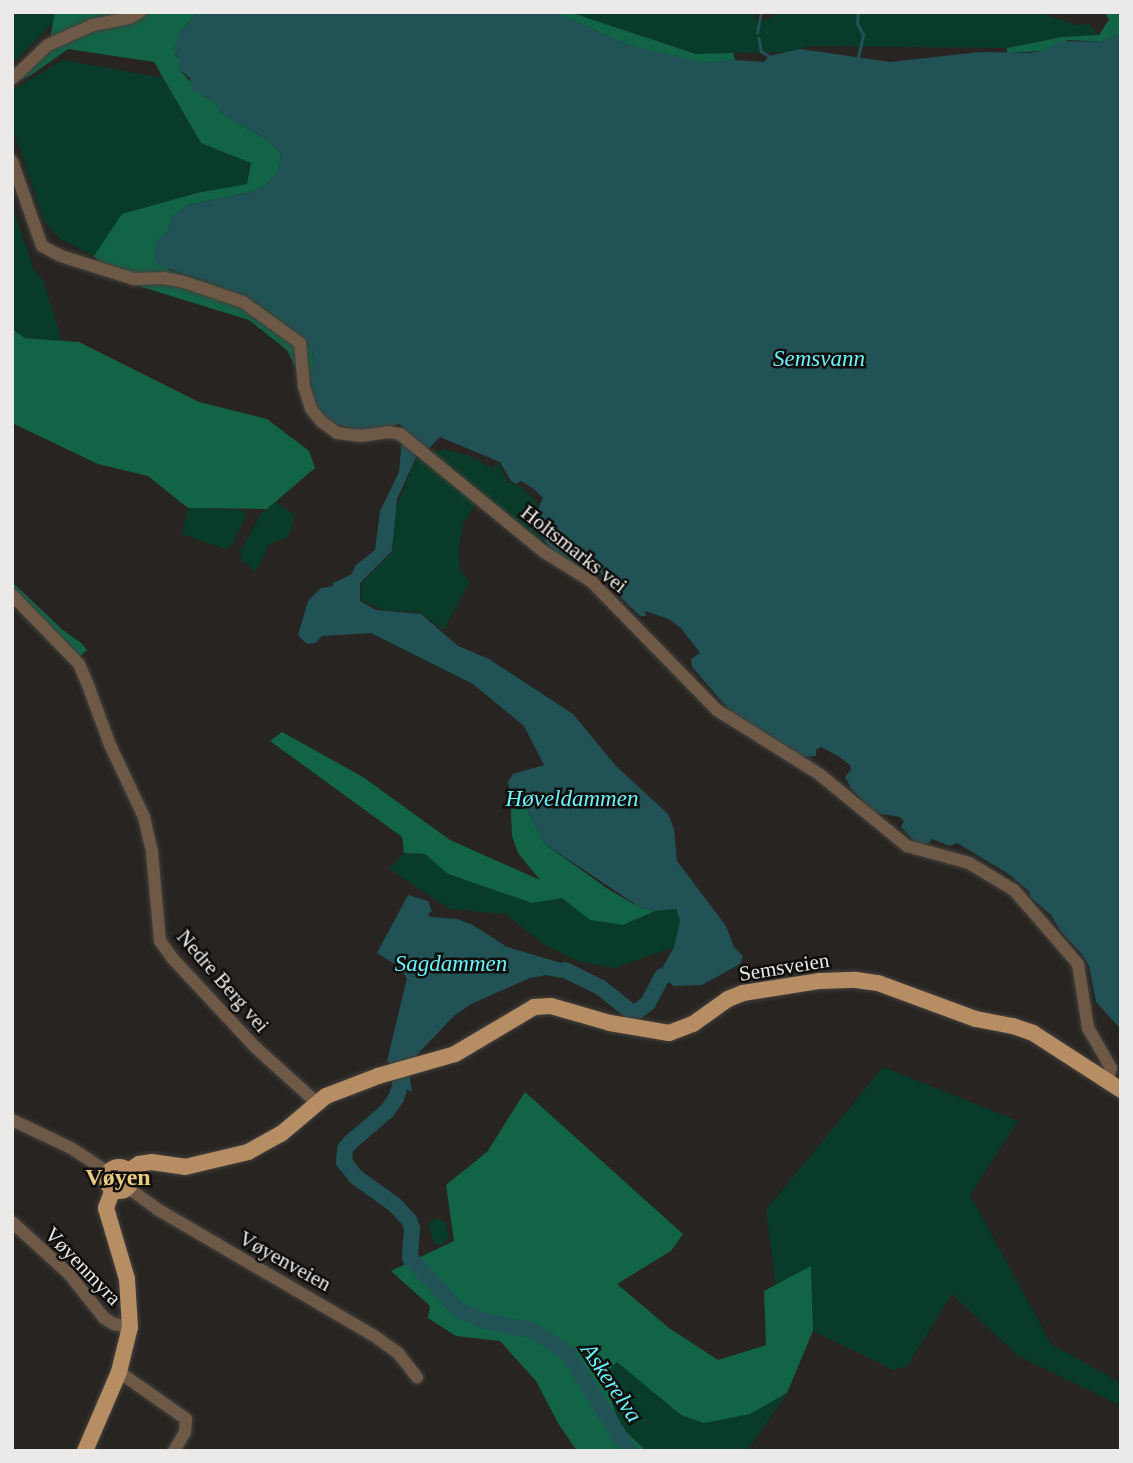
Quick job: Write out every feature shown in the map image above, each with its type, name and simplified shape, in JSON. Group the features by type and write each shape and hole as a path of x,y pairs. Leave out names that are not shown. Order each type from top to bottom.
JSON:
{"main road":[{"name":"Semsveien","path":"317,1103 337,1091 455,1054 522,1013 543,1006 636,1029 668,1033 694,1024 728,999 743,993 841,979 896,988 946,1009 1033,1033 1114,1086"},
{"path":"85,1451 120,1372 130,1326 127,1279 106,1208 123,1182 139,1164 151,1162 185,1167 248,1152 281,1134 317,1103"},
{"path":"108,1172 118,1167 123,1182"}],"street":[{"path":"12,79 48,45 93,25 129,18 140,12"},
{"name":"Holtsmarks vei","path":"12,161 42,246 61,256 127,277 184,282 243,302 300,343 304,387 311,409 322,422 337,433 361,436 389,432 400,434 544,552 600,589 718,710 819,774 907,846 936,860 954,858 985,871 1016,899 1078,964 1088,1028 1111,1068 1114,1086"},
{"name":"Nedre Berg vei","path":"12,595 79,664 110,745 144,817 152,853 160,941 173,959 255,1047 317,1103"},
{"path":"12,1120 71,1148 108,1172"},
{"name":"Vøyenveien","path":"123,1182 157,1209 373,1335 398,1353 417,1377"},
{"name":"Vøyenmyra","path":"12,1222 69,1274 104,1318 114,1324 130,1326"},
{"path":"120,1372 186,1419 185,1432 174,1451"}],"green space":[{"path":"12,12 64,12 12,64"},
{"path":"55,12 198,12 181,31 175,55 179,59 179,69 203,96 215,102 221,113 269,141 281,154 279,171 266,185 251,192 188,205 171,218 168,231 156,243 169,270 225,287 252,299 303,337 312,350 314,362 308,383 302,381 287,350 249,320 116,279 94,256 122,214 197,193 247,184 251,163 201,143 154,62 68,49 30,76 14,83 50,39"},
{"path":"555,12 569,12 696,54 733,53 735,60 705,63 676,59 628,45"},
{"path":"569,12 753,12 758,24 780,12 1038,12 1077,25 1089,24 1099,35 1062,37 1007,48 809,46 787,52 696,54"},
{"path":"1104,12 1121,12 1121,33 1100,42 1068,40 1043,51 1007,53 1007,48 1062,37 1099,35 1109,19"},
{"path":"63,60 163,78 201,143 251,163 246,185 197,193 123,214 94,256 60,239 44,221 12,127 12,90"},
{"path":"12,204 34,270 43,280 62,340 25,338 12,329"},
{"path":"12,329 25,338 79,342 199,402 267,419 309,451 315,468 267,509 188,508 148,476 98,464 12,423"},
{"path":"443,449 470,456 491,468 498,477 492,467 499,464 507,481 520,486 538,503 534,517 544,543 536,542 432,453"},
{"path":"418,454 476,503 463,525 458,551 461,572 470,581 444,630 418,612 383,610 361,600 362,583 393,551 395,510"},
{"path":"275,502 295,515 292,527 287,538 269,544 256,572 242,560 240,552 261,514"},
{"path":"188,508 242,510 246,516 232,545 225,549 182,534"},
{"path":"12,582 87,650 77,659 12,603"},
{"path":"282,732 363,777 450,840 540,880 518,853 512,836 510,794 526,809 545,844 608,889 641,908 655,911 623,925 590,920 562,898 532,903 448,874 425,854 404,853 402,837 270,741"},
{"path":"404,853 425,854 448,874 532,903 562,898 590,920 623,925 655,911 676,908 680,921 674,947 615,968 577,961 543,944 506,914 450,909 389,869"},
{"path":"883,1067 1018,1121 970,1195 1051,1344 1121,1383 1121,1406 1017,1355 952,1294 907,1366 894,1370 813,1331 811,1267 776,1286 766,1210"},
{"path":"525,1092 683,1234 671,1251 617,1284 669,1328 718,1360 766,1345 764,1291 811,1266 813,1331 787,1393 750,1414 704,1423 681,1415 617,1362 603,1375 620,1426 646,1451 577,1451 558,1423 536,1381 500,1341 456,1336 428,1318 430,1306 391,1271 454,1241 446,1185 487,1152"},
{"path":"437,1218 445,1222 449,1237 442,1245 434,1244 428,1223"},
{"path":"617,1361 681,1415 750,1414 787,1393 747,1451 641,1451 618,1423 603,1375"}],"water":[{"name":"Semsvann","path":"198,12 555,12 628,45 705,63 735,60 764,62 769,56 800,49 890,62 980,52 1030,53 1043,51 1062,41 1100,42 1121,33 1121,1029 1096,1002 1089,966 1082,954 1061,932 1051,915 1030,897 1029,891 1007,873 957,843 950,846 932,839 926,845 917,844 901,827 904,821 900,817 876,813 852,790 845,777 851,770 850,765 838,756 821,747 816,750 816,756 799,757 733,714 692,667 691,659 700,653 681,628 669,619 645,611 646,616 640,616 614,591 600,572 584,569 551,550 539,532 535,516 543,498 521,481 516,484 511,481 500,462 440,437 426,451 401,432 404,429 400,424 362,431 335,424 326,418 313,400 308,383 314,362 312,350 303,337 252,299 225,287 157,265 154,256 156,243 168,231 171,218 188,205 251,192 266,185 279,171 281,154 269,141 221,113 215,102 192,90 190,78 179,69 179,59 173,50 181,31"},
{"name":"Høveldammen","path":"402,440 418,453 397,499 392,551 360,583 360,601 376,610 421,614 458,646 489,659 573,714 616,766 668,814 674,829 677,861 726,926 734,947 743,956 740,964 702,985 674,986 659,974 674,947 680,921 676,909 655,911 641,908 545,844 526,809 510,794 508,782 513,774 544,765 524,726 473,684 371,633 322,636 315,643 307,644 298,635 308,601 321,588 333,586 333,583 352,574 355,566 375,550 380,511 399,472"},
{"name":"Sagdammen","path":"408,895 428,901 432,911 428,914 430,917 457,919 473,925 507,947 561,963 565,970 561,978 546,975 530,978 471,1004 455,1015 408,1064 412,1092 393,1082 392,1065 387,1061 407,978 398,966 377,953"}],"waterway":[{"path":"757,33 761,12"},
{"path":"858,12 857,23 863,35 858,57"},
{"path":"759,38 761,51 769,56"},
{"name":"Askerelva","path":"565,970 600,987 634,1014 648,1003 662,977"},
{"name":"Askerelva","path":"400,1064 400,1086 396,1098 387,1111 345,1149 344,1162 356,1177 395,1205 409,1220 412,1228 410,1258 459,1310 481,1320 534,1331 568,1354 629,1451"}],"district":[{"name":"Vøyen","path":"118,1178"}]}
